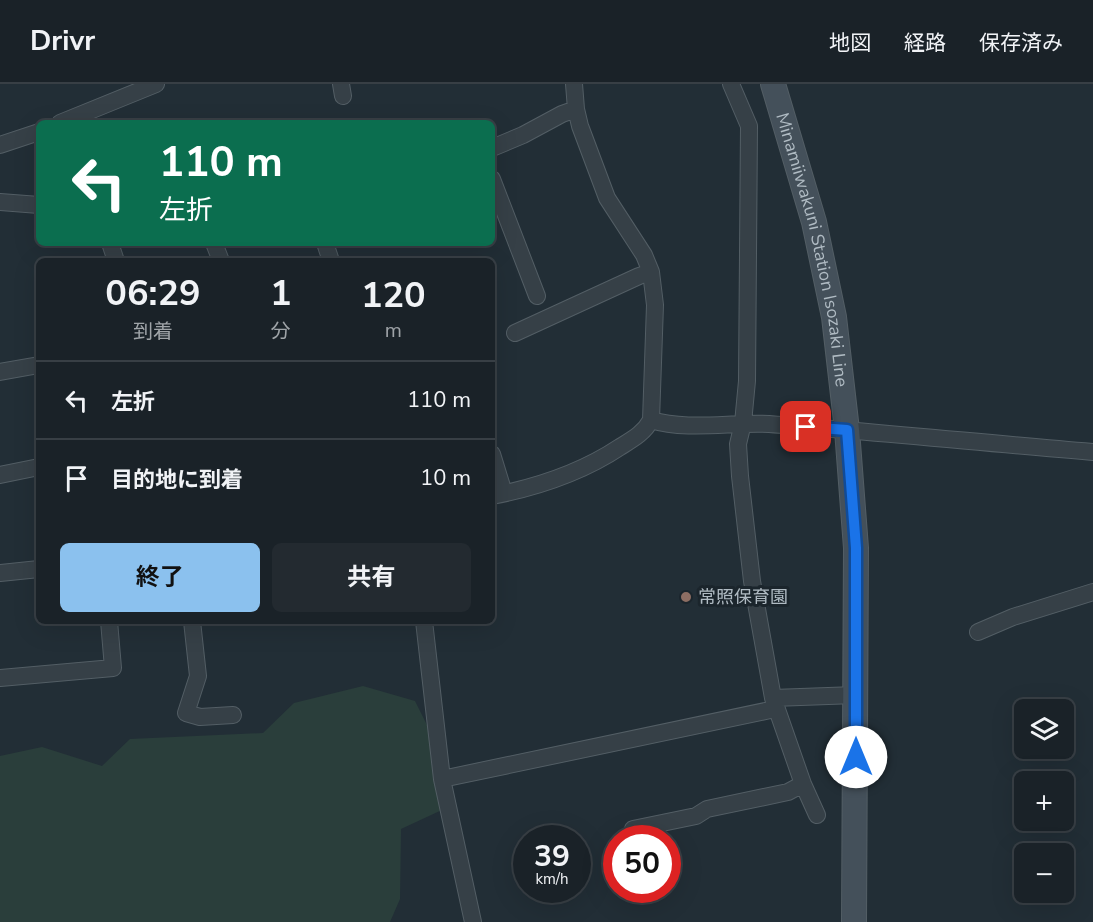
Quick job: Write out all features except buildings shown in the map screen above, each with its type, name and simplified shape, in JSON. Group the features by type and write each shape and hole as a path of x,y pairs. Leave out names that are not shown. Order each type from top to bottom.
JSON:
{"main road":[{"name":"Minamiiwakuni Station Isozaki Line","path":"773,84 814,222 834,316 847,430 856,548 854,922"}],"street":[{"path":"67,120 156,84"},
{"path":"495,474 498,494 569,475 602,459 645,431 651,420 655,305 651,272 644,255 607,198 576,109 574,84"},
{"path":"731,84 749,126 747,381 743,423 738,444 752,581 774,704 803,784 817,815"},
{"path":"495,147 576,109"},
{"path":"0,145 36,133"},
{"path":"495,187 537,296"},
{"path":"0,202 36,205"},
{"path":"515,333 651,272"},
{"path":"0,372 36,366"},
{"path":"651,420 668,425 743,423 847,430 1093,452"},
{"path":"0,475 36,468"},
{"path":"0,573 36,569"},
{"path":"978,632 1013,617 1093,592"},
{"path":"0,678 113,668 109,624"},
{"path":"192,624 198,676 186,713 200,717 233,715"},
{"path":"424,624 442,779 473,922"},
{"path":"442,779 774,704 856,695"},
{"path":"652,825 696,816 706,809 788,792 803,784"}],"green space":[{"path":"363,686 415,701 432,735 444,809 401,829 400,899 390,922 0,922 0,756 42,747 102,766 130,739 263,733 294,703"}],"place":[{"name":"常照保育園","path":"686,597"}],"route":[{"path":"806,427 847,430 856,548 856,757"}]}
